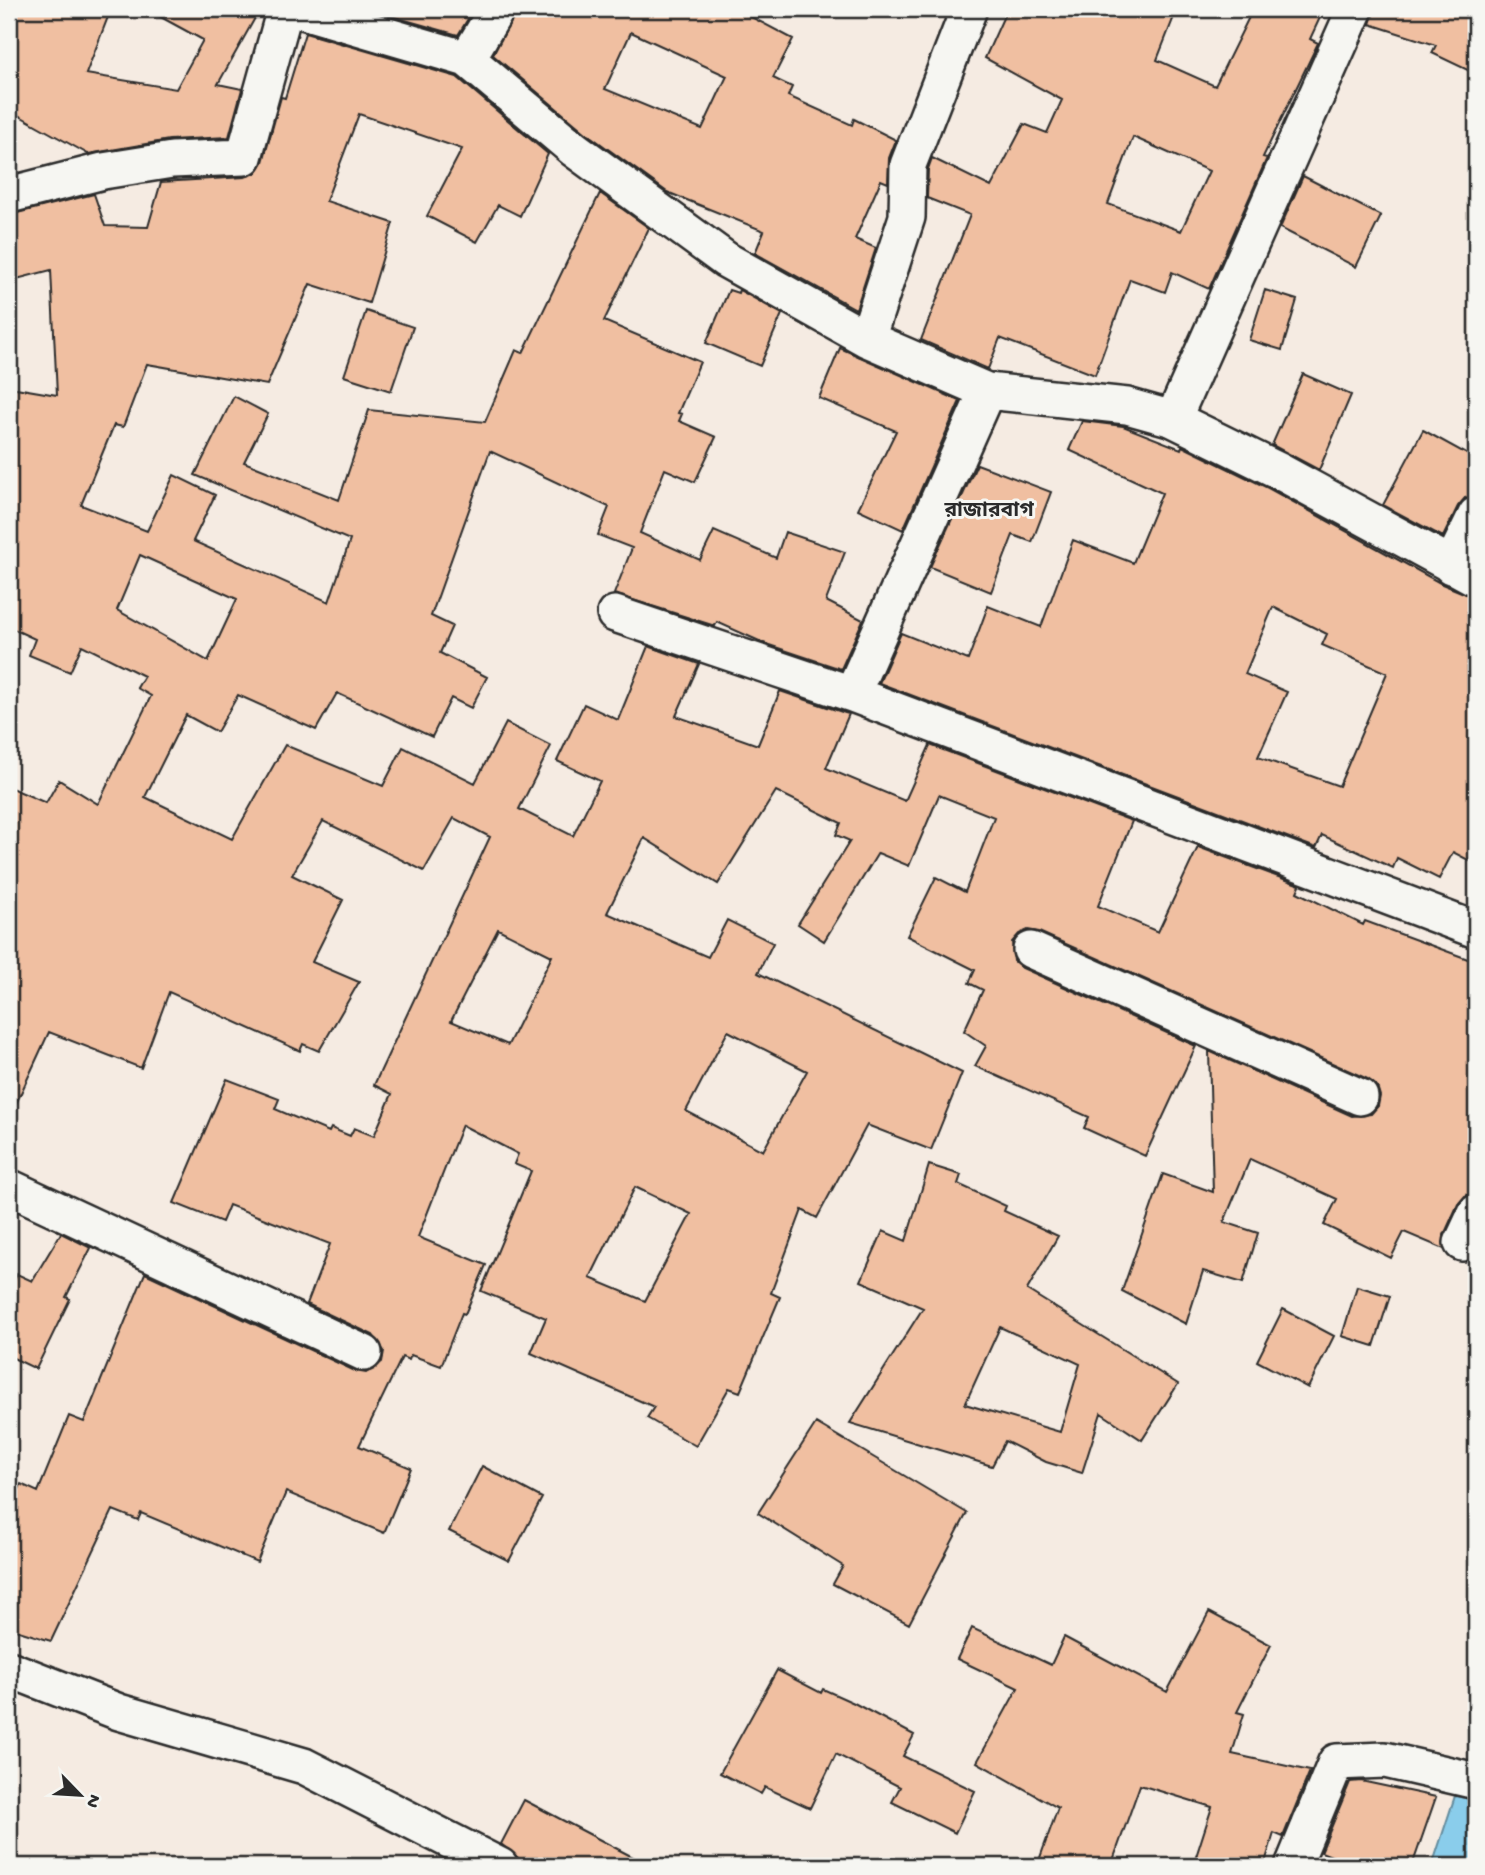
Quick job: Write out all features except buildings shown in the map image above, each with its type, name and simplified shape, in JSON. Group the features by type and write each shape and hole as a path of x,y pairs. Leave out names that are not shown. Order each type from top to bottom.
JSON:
{"street":[{"path":"9,195 114,169 172,160 244,157 285,9"},
{"path":"296,9 467,59 574,149 726,260 867,339 987,391 1127,406 1173,419 1277,470 1464,572 1476,515"},
{"path":"467,59 497,9"},
{"path":"867,339 906,217 908,165 969,9"},
{"path":"1173,419 1355,9"},
{"path":"852,694 987,391"},
{"path":"615,614 852,694 1476,930"},
{"path":"1031,950 1360,1097"},
{"path":"9,1187 364,1353"},
{"path":"9,1669 119,1712 304,1766 500,1866"},
{"path":"1293,1866 1336,1762 1385,1760 1476,1781"}],"water":[{"path":"1455,1796 1476,1800 1476,1866 1432,1866"}],"district":[{"name":"রাজারবাগ","path":"989,512"}]}
